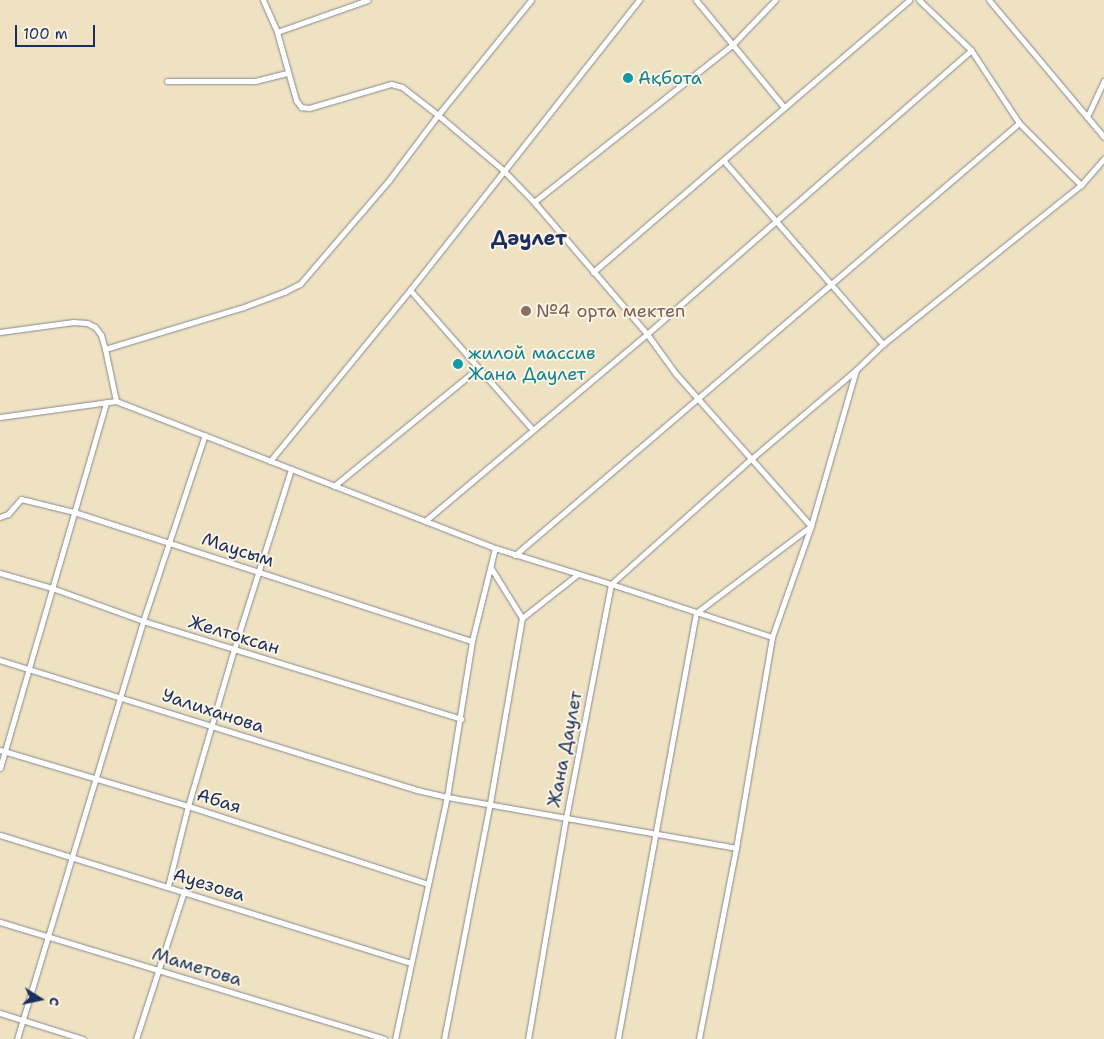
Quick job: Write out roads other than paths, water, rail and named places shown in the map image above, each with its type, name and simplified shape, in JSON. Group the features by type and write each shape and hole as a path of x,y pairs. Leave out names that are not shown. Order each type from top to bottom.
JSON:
{"street":[{"path":"263,0 277,32 296,100 301,107 309,108 391,84 402,87 438,115 503,170 534,202 647,334 697,399 811,526"},
{"path":"277,32 368,0"},
{"path":"105,349 241,308 300,284 389,180 438,115 531,0"},
{"path":"270,461 410,290 639,0"},
{"path":"696,0 784,107"},
{"path":"534,202 733,44 775,0"},
{"path":"592,272 909,0"},
{"path":"919,0 971,50 1019,123 1081,185"},
{"path":"989,0 1104,137"},
{"path":"425,521 647,334 971,50"},
{"path":"167,81 255,80 288,73"},
{"path":"1087,117 1104,81"},
{"path":"515,555 1019,123"},
{"path":"611,584 751,459 856,370 883,344 1081,185 1104,159"},
{"path":"723,160 883,344"},
{"path":"410,290 533,430"},
{"path":"0,332 74,322 87,323 101,335 116,401"},
{"path":"334,486 478,368"},
{"path":"700,1039 736,848 772,637 811,526 856,370"},
{"path":"0,417 116,401 495,548 772,637"},
{"path":"0,768 2,751 29,669 106,402"},
{"path":"17,1039 143,621 205,435"},
{"path":"168,886 188,806 234,649 292,469"},
{"name":"Маусым","path":"0,517 8,514 21,499 74,512 472,641"},
{"path":"618,1039 696,613 811,526"},
{"path":"395,1039 447,796 461,719 472,641 495,548"},
{"path":"444,1039 490,803 522,618 491,568"},
{"name":"Желтоксан","path":"0,573 52,588 143,621 461,719"},
{"path":"522,618 578,574"},
{"name":"Жана Даулет","path":"528,1039 566,817 611,584"},
{"name":"Уалиханова","path":"0,660 417,790 736,848"},
{"name":"Абая","path":"2,751 188,806 428,884"},
{"name":"Ауезова","path":"0,835 410,963"},
{"path":"136,1039 160,970 184,891"},
{"name":"Маметова","path":"0,922 385,1039"},
{"path":"0,1012 83,1039"}],"place":[{"name":"Ақбота","path":"628,78"},
{"name":"№4 орта мектеп","path":"526,311"},
{"name":"жилой массив Жана Даулет","path":"458,364"}],"district":[{"name":"Дәулет","path":"529,238"}]}
